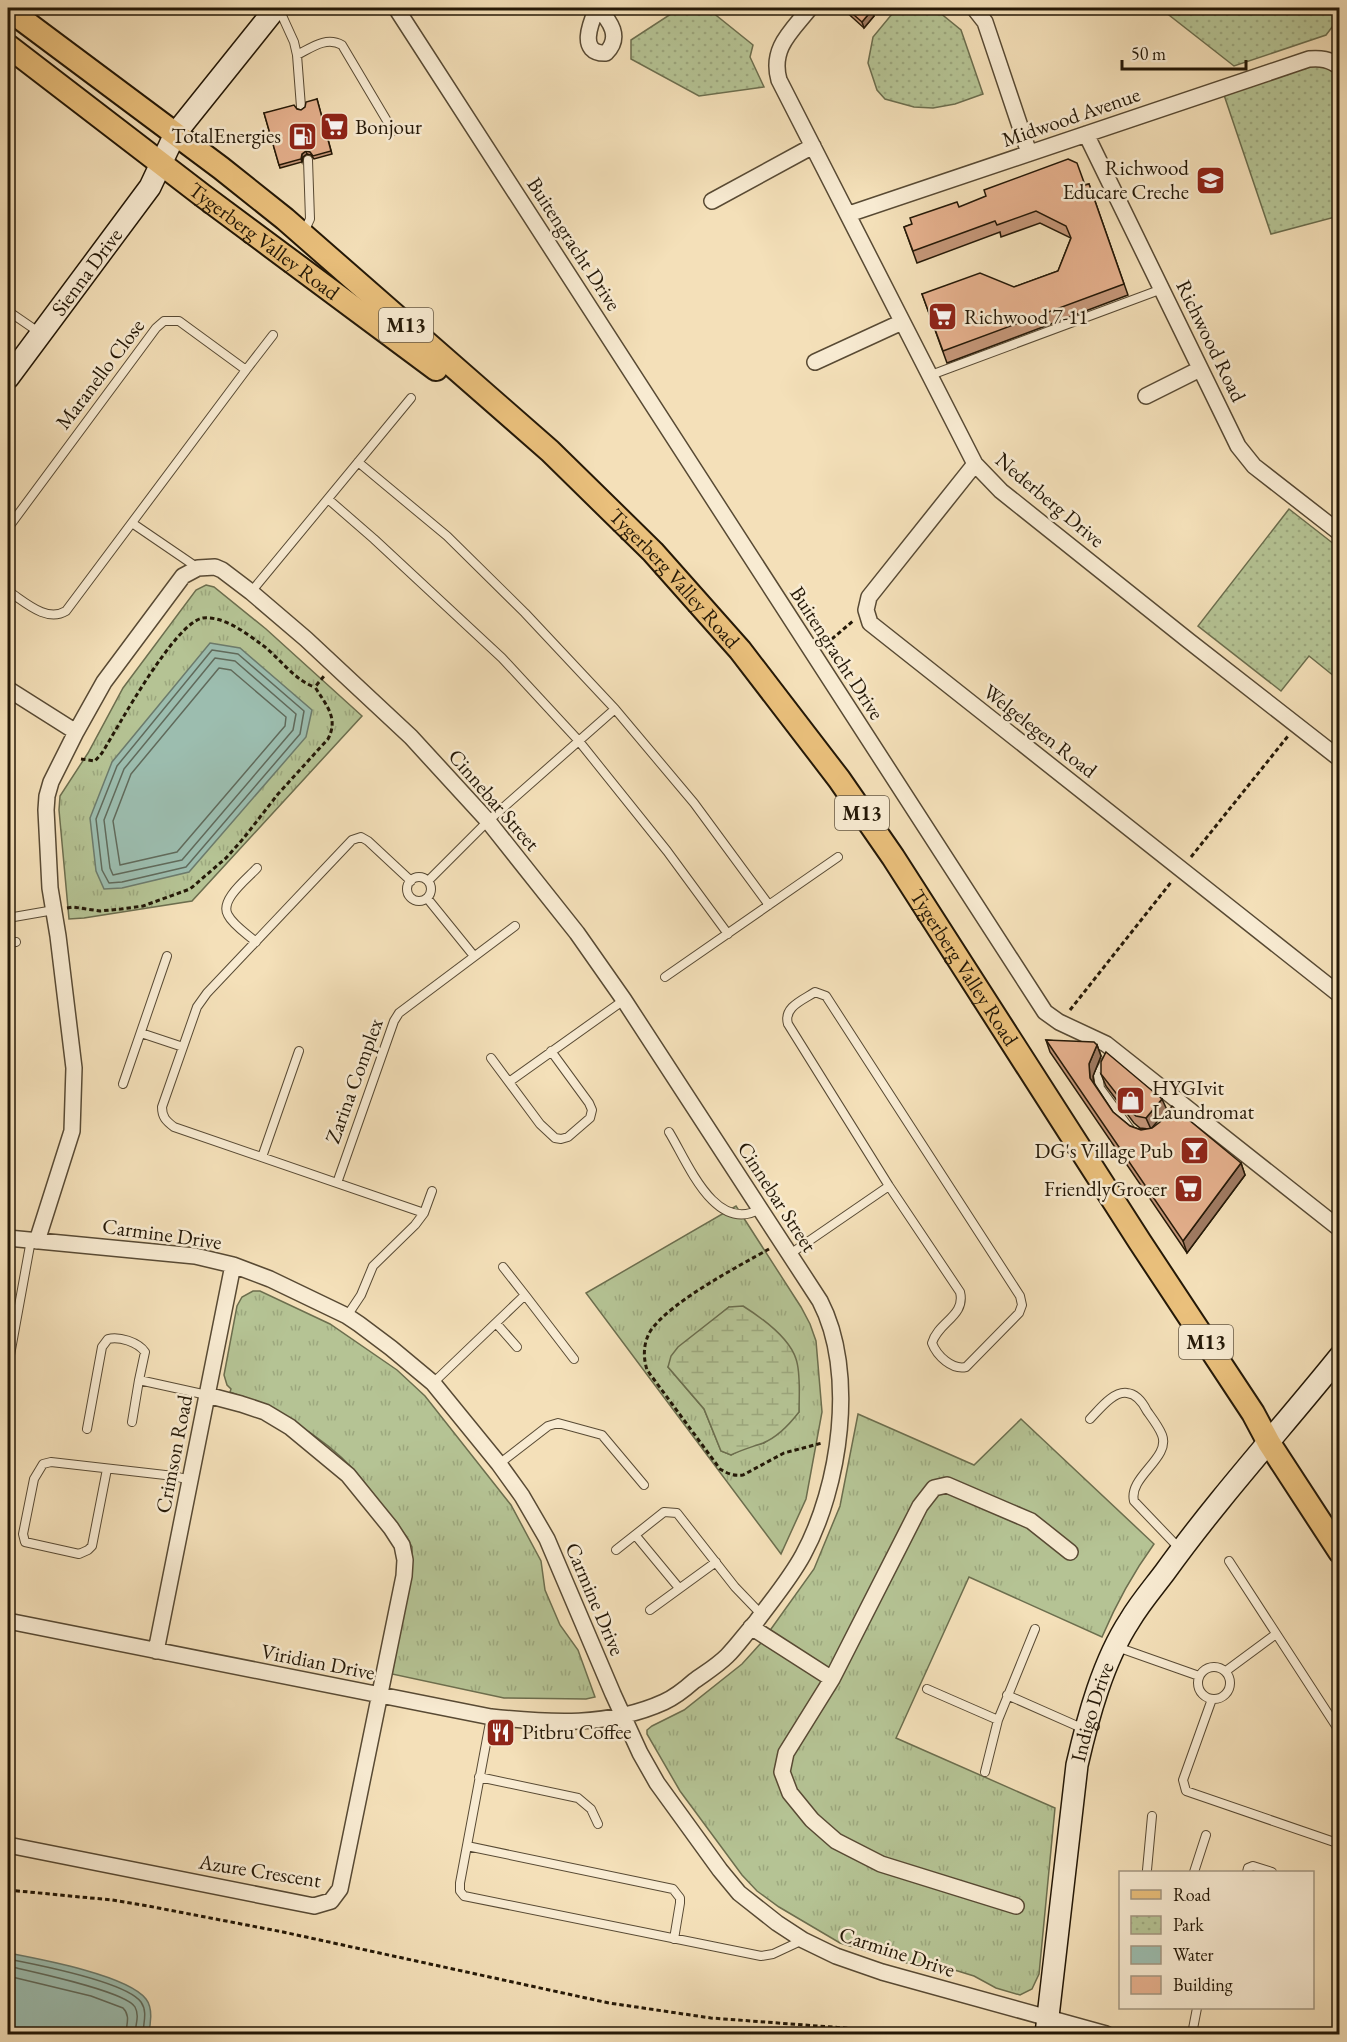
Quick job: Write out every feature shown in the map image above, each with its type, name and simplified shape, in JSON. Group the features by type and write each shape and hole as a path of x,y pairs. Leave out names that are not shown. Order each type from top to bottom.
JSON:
{"main road":[{"name":"Tygerberg Valley Road","path":"8,9 230,175 527,430 653,552 740,650 839,779 892,857 1340,1552"},
{"name":"Tygerberg Valley Road","path":"8,46 424,360 527,430"}],"street":[{"path":"175,135 277,8"},
{"name":"Buitengracht Drive","path":"396,8 1045,1012 1059,1022 1096,1038 1113,1049 1177,1106 1340,1228"},
{"name":"Nederberg Drive","path":"810,8 780,47 776,60 779,80 975,464 1001,491 1340,759"},
{"path":"977,12 985,22 1029,153"},
{"name":"Midwood Avenue","path":"849,214 1309,59 1320,58 1340,67"},
{"name":"Richwood Road","path":"1086,134 1238,446 1246,458 1262,472 1340,533"},
{"name":"Sienna Drive","path":"8,378 150,187 175,135"},
{"path":"712,201 813,146"},
{"path":"815,362 902,322"},
{"path":"1146,396 1200,369"},
{"path":"866,610 869,597 975,464"},
{"name":"Cinnebar Street","path":"198,568 208,566 222,570 306,639 411,737 488,821 577,933 624,1000 820,1301 832,1329 839,1371 840,1416 837,1444 829,1486 810,1541 796,1567 726,1658 667,1701 623,1715"},
{"path":"34,1240 69,1142 73,1119 74,1068 59,910 50,888 47,796 51,782 75,732 104,682 183,576 198,568"},
{"name":"Welgelegen Road","path":"866,610 870,623 1340,995"},
{"path":"8,688 75,732"},
{"name":"Carmine Drive","path":"8,1238 195,1256 233,1265 298,1291 347,1316 433,1383 522,1496 547,1539 636,1744 657,1783 739,1893 755,1907 803,1940 836,1956 1047,2027 1106,2034"},
{"name":"Crimson Road","path":"156,1650 233,1265"},
{"name":"Indigo Drive","path":"1047,2027 1077,1765 1085,1729 1115,1647 1130,1620 1181,1549 1340,1356"},
{"path":"207,1395 265,1412 307,1440 348,1475 402,1545 405,1560 404,1576 379,1695"},
{"path":"1016,1906 881,1864 836,1841 812,1820 790,1793 782,1772 786,1753 832,1679 920,1506 934,1488 947,1485 1031,1521 1070,1552"},
{"name":"Viridian Drive","path":"8,1621 491,1717 544,1722 582,1722 623,1715"},
{"path":"751,1627 832,1679"},
{"name":"Azure Crescent","path":"8,1845 314,1906 326,1904 335,1898 340,1888 379,1695"}],"lane":[{"path":"277,8 294,42 301,107"},
{"path":"977,12 994,8"},
{"path":"297,55 324,42 331,41 342,45 393,131"},
{"path":"8,155 10,164 8,173"},
{"path":"302,235 310,219 308,160"},
{"path":"931,375 1162,289"},
{"path":"8,311 41,334"},
{"name":"Maranello Close","path":"8,528 156,328 164,321 179,321 246,370"},
{"path":"8,591 49,615 62,614 70,607 273,335"},
{"path":"251,592 411,398"},
{"path":"358,462 447,536 525,613 615,709 694,803 769,905"},
{"path":"328,499 502,658 578,740 667,852 728,934"},
{"path":"132,523 198,568"},
{"path":"428,881 488,821 615,709"},
{"path":"411,881 369,841 361,837 352,840 207,993 197,1007 162,1107 164,1119 174,1127 424,1213"},
{"path":"665,977 838,857"},
{"path":"256,942 228,916 226,910 230,896 257,868"},
{"path":"419,877 428,881 431,890 427,898 421,901 410,897 408,886 411,881 419,877"},
{"path":"427,898 474,956"},
{"path":"8,918 59,910"},
{"name":"Zarina Complex","path":"337,1183 394,1021 399,1013 515,926"},
{"path":"123,1084 167,956"},
{"path":"815,992 826,996 1020,1296 1022,1305 1019,1313 966,1367 958,1368 951,1365 932,1343 935,1335 959,1310 962,1301 960,1292 889,1186 788,1024 786,1016 790,1008 815,992"},
{"path":"509,1082 624,1000"},
{"path":"141,1032 183,1047"},
{"path":"1113,1049 1098,1075 1100,1088 1131,1130 1139,1134"},
{"path":"262,1157 299,1051"},
{"path":"491,1058 549,1134 561,1139 568,1137 590,1118 592,1110 551,1051"},
{"path":"669,1131 704,1191 715,1204 737,1216 754,1213 760,1209"},
{"path":"790,1254 889,1186"},
{"path":"347,1316 361,1295 373,1266 385,1252 405,1236 424,1213 432,1191"},
{"path":"8,1366 11,1330 34,1240"},
{"path":"503,1267 574,1359"},
{"path":"433,1383 525,1295"},
{"path":"496,1323 517,1347"},
{"path":"87,1429 102,1347 108,1339 113,1338 136,1344 145,1352 132,1422"},
{"path":"139,1380 207,1395"},
{"path":"1090,1419 1116,1394 1130,1393 1143,1402 1163,1436 1163,1444 1157,1457 1134,1488 1133,1498 1181,1549"},
{"path":"499,1464 548,1426 558,1423 602,1435 644,1485"},
{"path":"107,1469 92,1546 88,1550 80,1554 25,1542 24,1534 34,1479 43,1464 51,1462 107,1469 190,1480"},
{"path":"616,1551 664,1512 677,1513 735,1587 761,1614"},
{"path":"636,1536 679,1588"},
{"path":"1229,1561 1340,1732"},
{"path":"650,1610 716,1562"},
{"path":"985,1772 998,1720 1035,1629"},
{"path":"1226,1671 1276,1634"},
{"path":"1115,1647 1198,1676"},
{"path":"1216,1666 1226,1671 1230,1681 1228,1691 1219,1698 1212,1699 1204,1696 1198,1687 1198,1676 1206,1668 1216,1666"},
{"path":"927,1689 998,1720"},
{"path":"1007,1695 1085,1729"},
{"path":"1212,1699 1183,1780 1186,1791 1340,1844"},
{"path":"491,1717 460,1883 460,1891 464,1896 761,1956 773,1954 803,1940"},
{"path":"479,1778 578,1798 591,1809 598,1824"},
{"path":"1149,1871 1152,1816"},
{"path":"1194,1871 1206,1835"},
{"path":"467,1846 673,1889 681,1903 674,1940"},
{"path":"1247,1871 1253,1866 1269,1871"},
{"path":"1192,2034 1197,2009"}],"path":[{"path":"814,655 866,610"},
{"path":"59,910 73,907 100,911 143,906 190,889 243,839 278,794 328,739 333,729 332,717 315,687 302,681 280,660 244,632 214,618 201,618 178,636 157,665 102,753 95,761 81,759"},
{"path":"315,687 324,676"},
{"path":"769,1249 687,1299 657,1324 647,1338 645,1347 647,1370 720,1469 725,1472 736,1476 743,1475 784,1454 822,1443"},
{"path":"8,1890 112,1900 148,1906 609,2003 711,2018 925,2034"}],"green space":[{"path":"680,8 707,8 753,45 750,57 764,87 699,96 631,59 631,40"},
{"path":"897,8 934,8 961,30 983,94 955,104 933,108 914,107 885,99 877,90 868,63 873,37"},
{"path":"1160,8 1339,8 1339,18 1326,35 1234,66"},
{"path":"1309,65 1322,65 1339,75 1339,216 1271,234 1224,95"},
{"path":"1289,509 1339,548 1340,681 1309,656 1281,691 1198,626"},
{"path":"206,585 214,587 266,629 362,716 192,901 69,919 59,810 60,796 88,753 123,688 196,590"},
{"path":"736,1206 801,1307 816,1341 822,1412 806,1499 781,1554 586,1293","holes":["729,1307 796,1360 799,1412 764,1443 747,1447 731,1455 721,1451 704,1409 668,1367 698,1333"]},
{"path":"253,1291 260,1291 330,1324 397,1370 425,1396 511,1505 541,1561 545,1590 560,1625 578,1650 595,1697 586,1699 504,1698 392,1674 412,1562 412,1547 361,1478 328,1446 280,1414 230,1392 231,1389 224,1375 237,1306 242,1297"},
{"path":"743,1306 774,1329 792,1351 799,1371 799,1412 774,1437 731,1455 721,1451 704,1409 668,1367 671,1356 678,1347 729,1307"},
{"path":"858,1414 974,1465 1021,1419 1154,1544 1125,1589 1102,1637 969,1577 896,1738 1055,1808 1039,1974 1032,1989 1020,1995 996,1988 974,1976 935,1964 907,1963 840,1943 779,1907 757,1891 742,1875 680,1791 647,1734 647,1730 652,1726 684,1710 742,1664 761,1643 814,1569 840,1506"}],"water":[{"path":"210,643 240,648 312,710 306,737 189,872 122,888 104,889 96,871 90,818 112,762"},
{"path":"8,1953 82,1969 136,1990 146,1999 150,2007 151,2021 148,2034 8,2034"}],"building":[{"path":"846,8 869,8 872,10 862,22"},
{"path":"317,99 331,151 313,156 306,151 302,154 301,159 279,165 264,113 294,105 301,110 305,107 306,102"},
{"path":"1068,159 1077,163 1085,185 1089,184 1124,284 943,351 922,294 980,273 1014,287 1058,271 1071,238 1066,226 1036,211 997,225 995,221 913,251 904,227 912,224 910,218 957,202 959,207 986,196 984,190"},
{"path":"1046,1040 1094,1042 1097,1045 1089,1064 1090,1078 1113,1112 1130,1126 1141,1130 1152,1128 1160,1122 1172,1106 1241,1163 1183,1241"},
{"path":"1106,1052 1162,1099 1146,1118 1136,1116 1130,1111 1101,1074 1101,1062"}],"place":[{"name":"Bonjour","path":"334,127"},
{"name":"TotalEnergies","path":"302,136"},
{"name":"Richwood Educare Creche","path":"1210,180"},
{"name":"Richwood 7-11","path":"943,317"},
{"name":"HYGIvit Laundromat","path":"1131,1100"},
{"name":"DG's Village Pub","path":"1194,1151"},
{"name":"FriendlyGrocer","path":"1188,1189"},
{"name":"Pitbru Coffee","path":"501,1732"}]}
